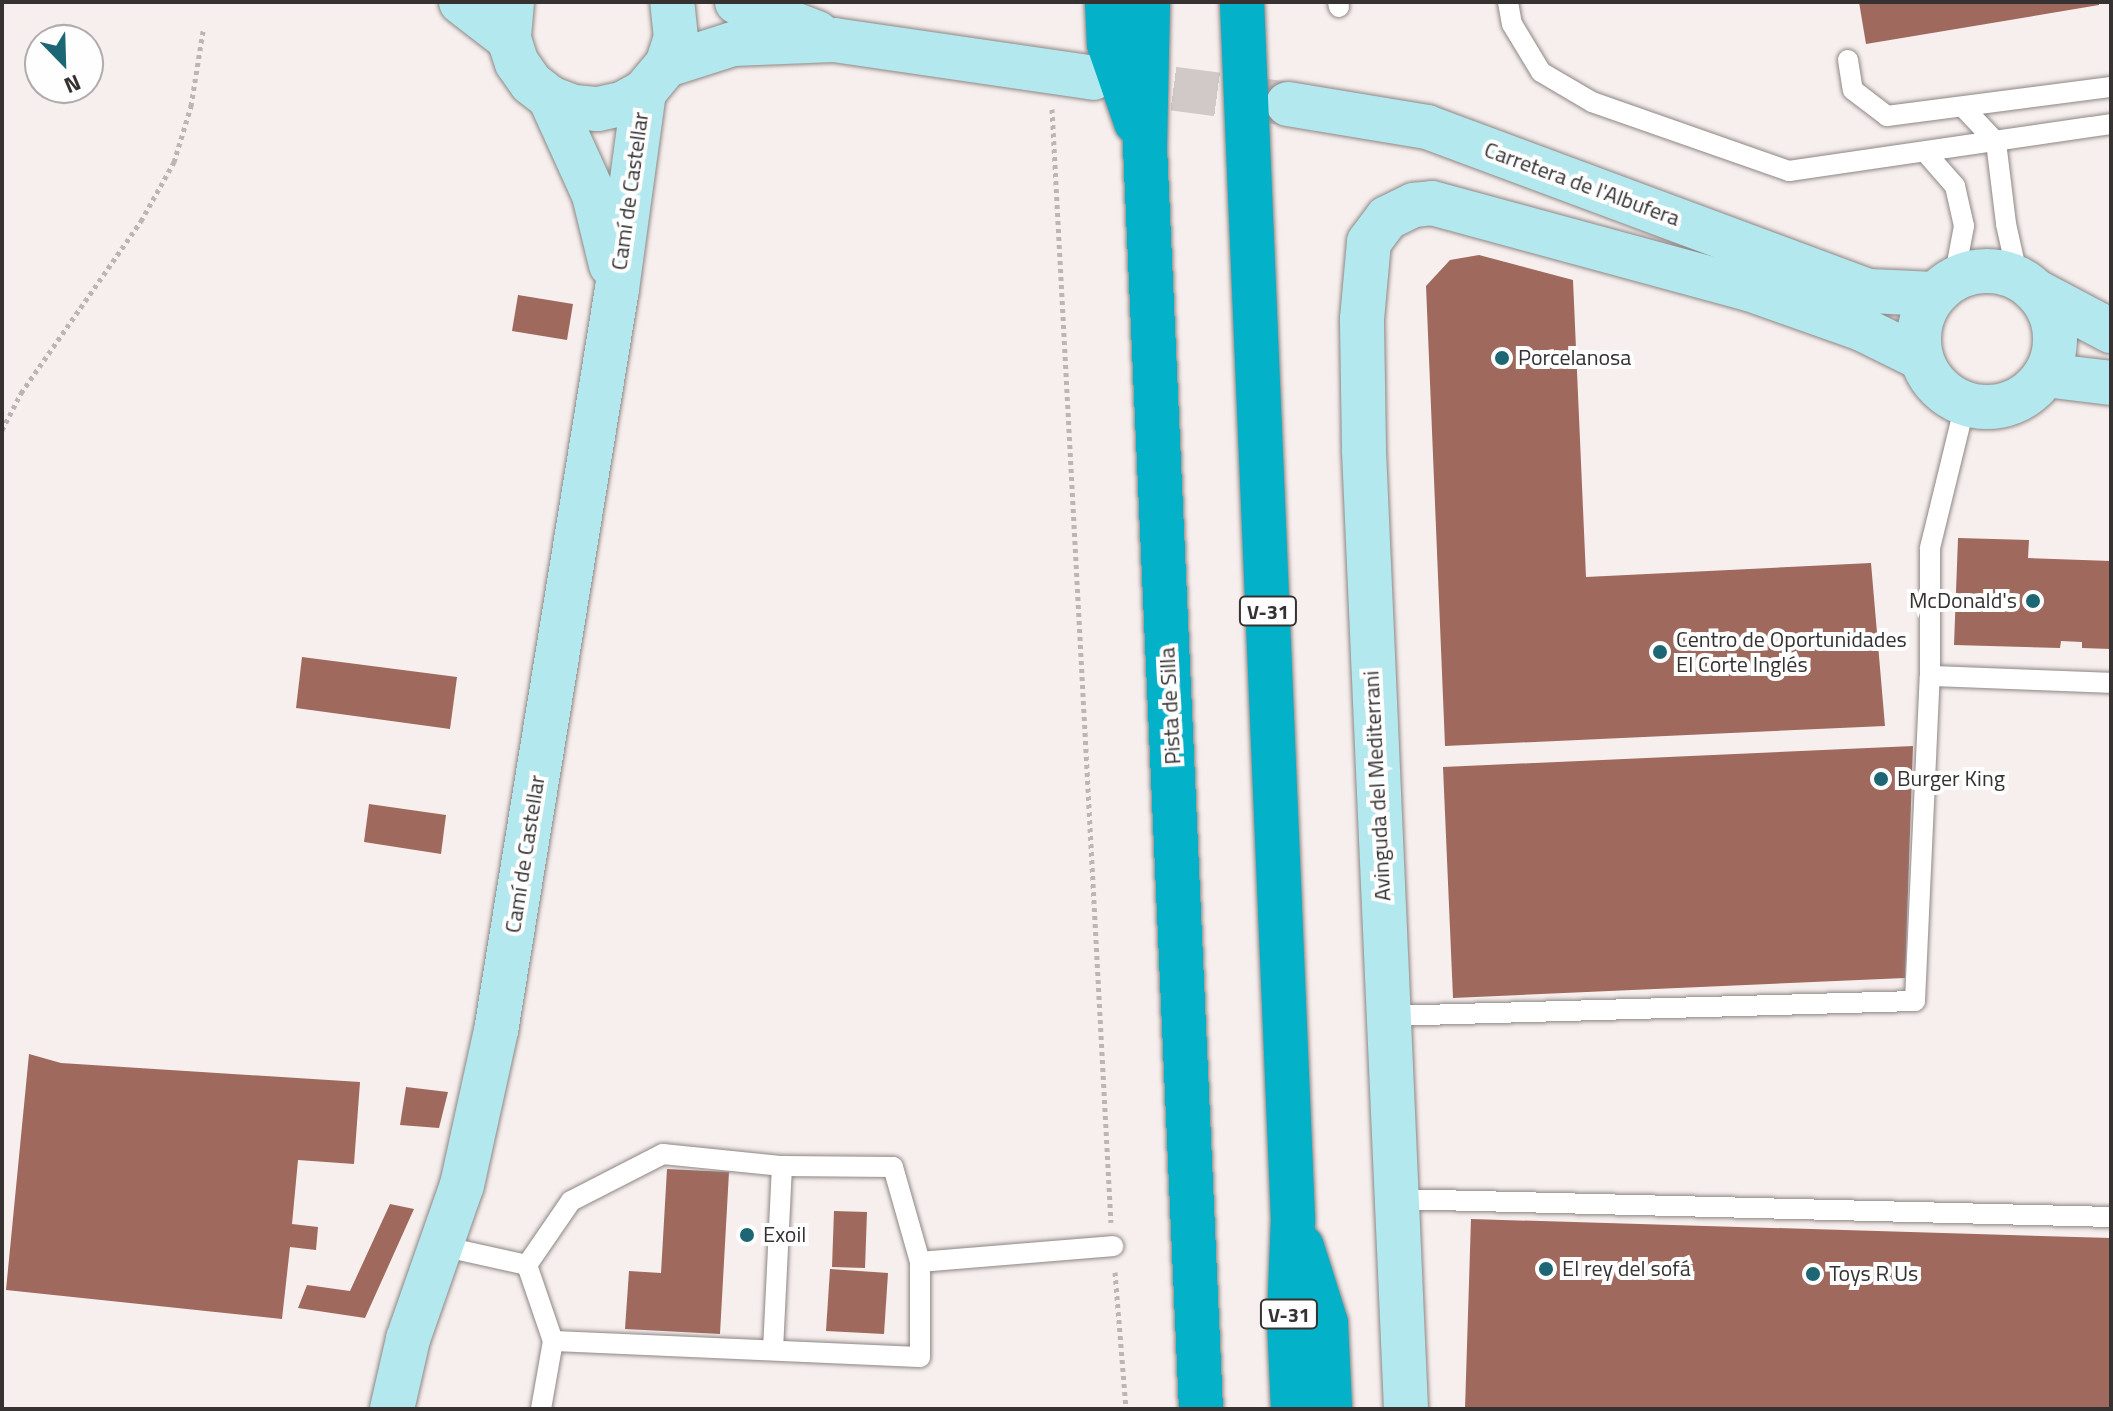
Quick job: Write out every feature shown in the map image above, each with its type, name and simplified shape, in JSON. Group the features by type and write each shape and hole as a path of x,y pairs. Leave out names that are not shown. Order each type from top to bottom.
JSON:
{"highway":[{"path":"1107,2 1109,44 1145,147"},
{"name":"Pista de Silla","path":"1148,2 1145,147 1201,1409"},
{"name":"V-31","path":"1242,2 1293,1219 1289,1320 1293,1409"},
{"path":"1293,1219 1326,1323 1330,1409"}],"street":[{"path":"461,2 511,20 517,63 531,83 550,98 574,107 598,109 622,104 655,78 733,44 834,40 1093,78"},
{"name":"Camí de Castellar","path":"392,1409 408,1339 462,1185 496,1031 617,289 655,78 676,38 672,2"},
{"path":"737,2 834,40"},
{"name":"Camí de Castellar","path":"550,98 594,195 617,289"},
{"name":"Carretera de l'Albufera","path":"1288,104 1427,127 1869,291"},
{"name":"Avinguda del Mediterrani","path":"1406,1409 1364,465 1363,306 1369,242 1387,218 1414,205 1432,203 1749,289 1920,351"},
{"path":"1869,291 1945,287 1986,272 2027,285 2111,331"},
{"path":"1869,291 1920,351 1931,378 1945,393 1965,404 2000,406 2018,400 2045,375 2054,355 2055,332 2049,310 2027,285"},
{"path":"1920,351 1925,309 1945,287"},
{"path":"2045,375 2111,383"}],"lane":[{"path":"1508,2 1512,24 1541,72 1592,102 1789,171 2111,124"},
{"path":"1848,60 1853,90 1887,116 2111,87"},
{"path":"1963,107 1996,142 2006,224 2027,285"},
{"path":"1926,153 1955,186 1964,226 1945,287"},
{"path":"1388,1016 1915,1001 1930,676 1930,548 1965,404"},
{"path":"1930,676 2111,683"},
{"path":"527,1265 571,1201 663,1154 782,1166 893,1167 920,1262 920,1357 553,1341"},
{"path":"773,1350 782,1166"},
{"path":"1396,1199 2111,1217"},
{"path":"441,1246 527,1265"},
{"path":"920,1262 1113,1246"},
{"path":"527,1265 553,1341 541,1409"}],"path":[{"path":"2,430 21,393 141,221 174,162 191,106 203,31"},
{"path":"1052,108 1113,1246 1126,1409"}],"building":[{"path":"1859,2 2099,2 2099,5 1866,44"},
{"name":"Centro de Oportunidades El Corte Inglés","path":"1479,255 1573,280 1586,577 1871,563 1885,726 1445,746 1426,286 1450,260"},
{"path":"518,295 573,304 567,340 512,331"},
{"name":"McDonald's","path":"1958,538 2029,540 2028,558 2111,561 2111,649 2082,648 2082,642 2061,641 2060,648 1954,645"},
{"path":"302,657 457,677 450,729 296,708"},
{"path":"1913,746 1905,978 1453,998 1443,767"},
{"path":"369,804 446,815 441,854 364,842"},
{"path":"29,1054 61,1063 360,1082 354,1164 298,1160 292,1224 318,1227 316,1250 290,1247 282,1319 6,1290"},
{"path":"406,1087 448,1092 439,1128 400,1125"},
{"path":"667,1169 729,1172 720,1334 625,1329 629,1271 661,1273"},
{"path":"390,1204 414,1209 365,1318 298,1308 307,1285 350,1291"},
{"path":"834,1211 867,1212 865,1268 832,1267"},
{"path":"1471,1219 2111,1238 2111,1409 1465,1409"},
{"path":"830,1269 888,1273 884,1334 826,1331"}],"tunnel":[{"path":"1108,80 1282,103"}],"place":[{"name":"Porcelanosa","path":"1502,358"},
{"name":"McDonald's","path":"2033,601"},
{"name":"Centro de Oportunidades El Corte Inglés","path":"1660,652"},
{"name":"Burger King","path":"1881,779"},
{"name":"Exoil","path":"747,1235"},
{"name":"El rey del sofá","path":"1546,1269"},
{"name":"Toys R Us","path":"1813,1274"}]}
